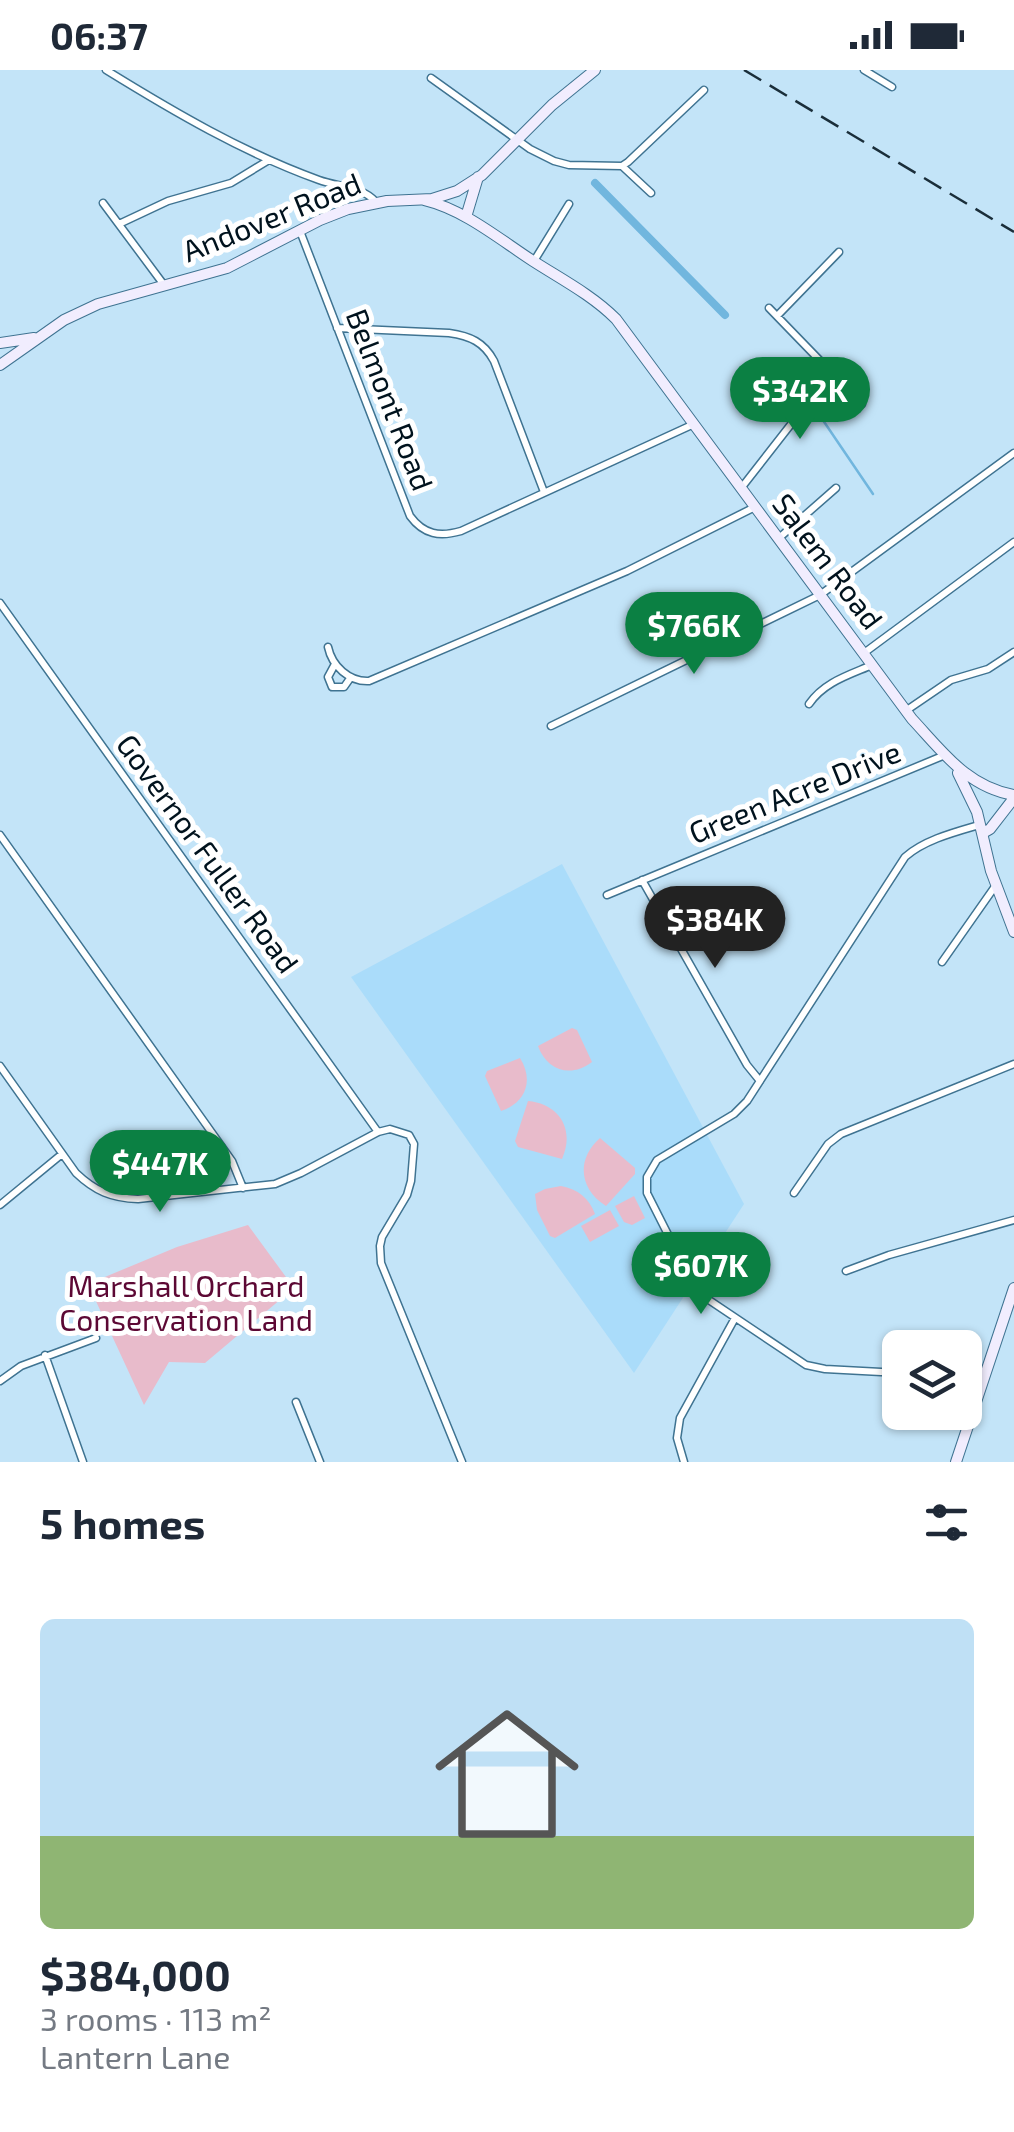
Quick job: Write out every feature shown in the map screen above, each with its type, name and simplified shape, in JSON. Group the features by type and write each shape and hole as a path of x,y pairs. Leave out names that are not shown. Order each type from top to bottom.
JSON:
{"main road":[{"name":"Andover Road","path":"0,365 37,337 88,308 227,268 348,209 451,194 478,177 562,96 595,70"},
{"path":"466,217 478,177"},
{"name":"Salem Road","path":"424,200 466,217 589,297 616,319 906,711 964,774 1014,796"},
{"path":"2,343 37,337"},
{"path":"2,343 14,355"},
{"path":"946,757 966,788 982,829 996,885 1014,932"},
{"path":"982,829 991,827 1014,796"},
{"path":"982,1380 1014,1288"},
{"path":"956,1462 966,1430"}],"street":[{"path":"106,70 204,129 320,180 365,192 376,202"},
{"path":"864,70 892,88"},
{"path":"431,78 559,164 622,166 651,193"},
{"path":"622,166 704,90"},
{"path":"120,224 168,201 231,183 271,160"},
{"path":"103,202 164,286"},
{"path":"534,261 569,204"},
{"name":"Belmont Road","path":"300,230 407,510 418,526 434,534 453,533 694,424"},
{"path":"777,316 839,252"},
{"path":"769,308 862,404"},
{"path":"337,328 449,333 481,344 494,361 544,493"},
{"path":"741,488 831,373"},
{"path":"551,726 820,596 1014,453"},
{"path":"778,538 836,488"},
{"path":"328,647 335,664 350,678 369,681 627,571 755,508"},
{"path":"864,654 1014,542"},
{"name":"Governor Fuller Road","path":"0,603 378,1132"},
{"path":"906,711 951,680 988,669 1014,652"},
{"path":"335,664 328,677 332,687 344,687 350,678"},
{"path":"809,704 828,684 872,665"},
{"name":"Green Acre Drive","path":"607,895 946,757"},
{"path":"882,1372 809,1366 696,1291 654,1209 646,1190 647,1177 654,1162 664,1154 737,1112 905,857 921,846 982,829"},
{"path":"0,834 232,1161 243,1188"},
{"path":"642,880 746,1065 760,1081"},
{"path":"942,962 996,885"},
{"path":"794,1193 828,1144 841,1134 1014,1064"},
{"path":"0,1066 76,1173 88,1185 120,1198 284,1181 378,1132 390,1129 409,1135 414,1144 409,1188 382,1237 381,1263 462,1462"},
{"path":"0,1206 62,1154"},
{"path":"846,1271 1014,1220"},
{"path":"684,1462 676,1438 680,1418 735,1318"},
{"path":"0,1382 21,1366 96,1338"},
{"path":"46,1356 82,1462"},
{"path":"296,1402 320,1462"}],"shaded area":[{"path":"562,864 744,1204 634,1373 351,977"}],"green space":[{"path":"572,1028 577,1030 592,1062 568,1071 547,1061 538,1046"},
{"path":"520,1058 526,1074 525,1090 522,1097 501,1111 485,1076 487,1071"},
{"path":"528,1101 549,1107 562,1120 567,1138 562,1159 518,1147 515,1141"},
{"path":"600,1138 635,1168 635,1174 606,1206 590,1191 584,1174 587,1155"},
{"path":"561,1186 582,1195 595,1214 555,1238 550,1236 537,1210 535,1194"},
{"path":"634,1196 645,1218 632,1225 624,1222 615,1206"},
{"path":"610,1210 619,1226 590,1242 581,1226"},
{"name":"Marshall Orchard Conservation Land","path":"248,1225 294,1288 205,1363 169,1362 144,1405 88,1284 177,1247"}],"waterway":[{"path":"595,183 725,315"},
{"path":"814,407 873,494"}],"railway":[{"path":"744,70 1014,232"}]}
